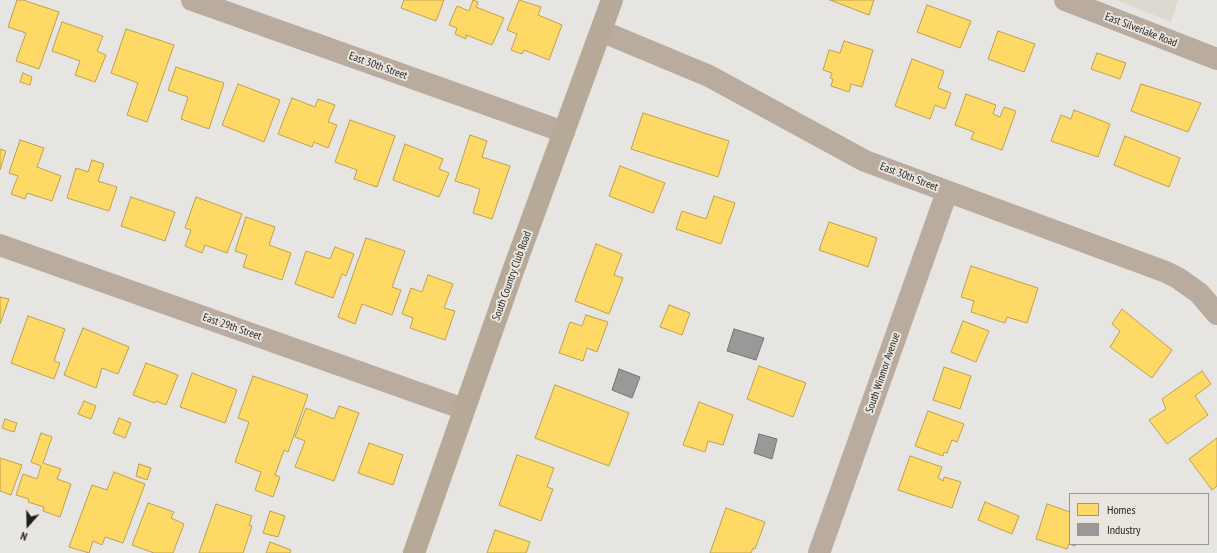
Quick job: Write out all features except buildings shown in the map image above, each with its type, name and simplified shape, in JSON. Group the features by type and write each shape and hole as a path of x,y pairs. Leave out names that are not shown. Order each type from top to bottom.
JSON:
{"main road":[{"name":"South Country Club Road","path":"414,553 464,409 612,0"}],"street":[{"name":"East 30th Street","path":"192,0 564,132"},
{"name":"East Silverlake Road","path":"1065,0 1217,59"},
{"name":"East 30th Street","path":"601,31 709,76 865,160 947,192 1172,275 1199,293 1217,314"},
{"name":"South Winmor Avenue","path":"819,553 947,192"},
{"name":"East 29th Street","path":"0,245 464,409"}],"shaded area":[{"path":"1116,0 1178,0 1171,22"}]}
